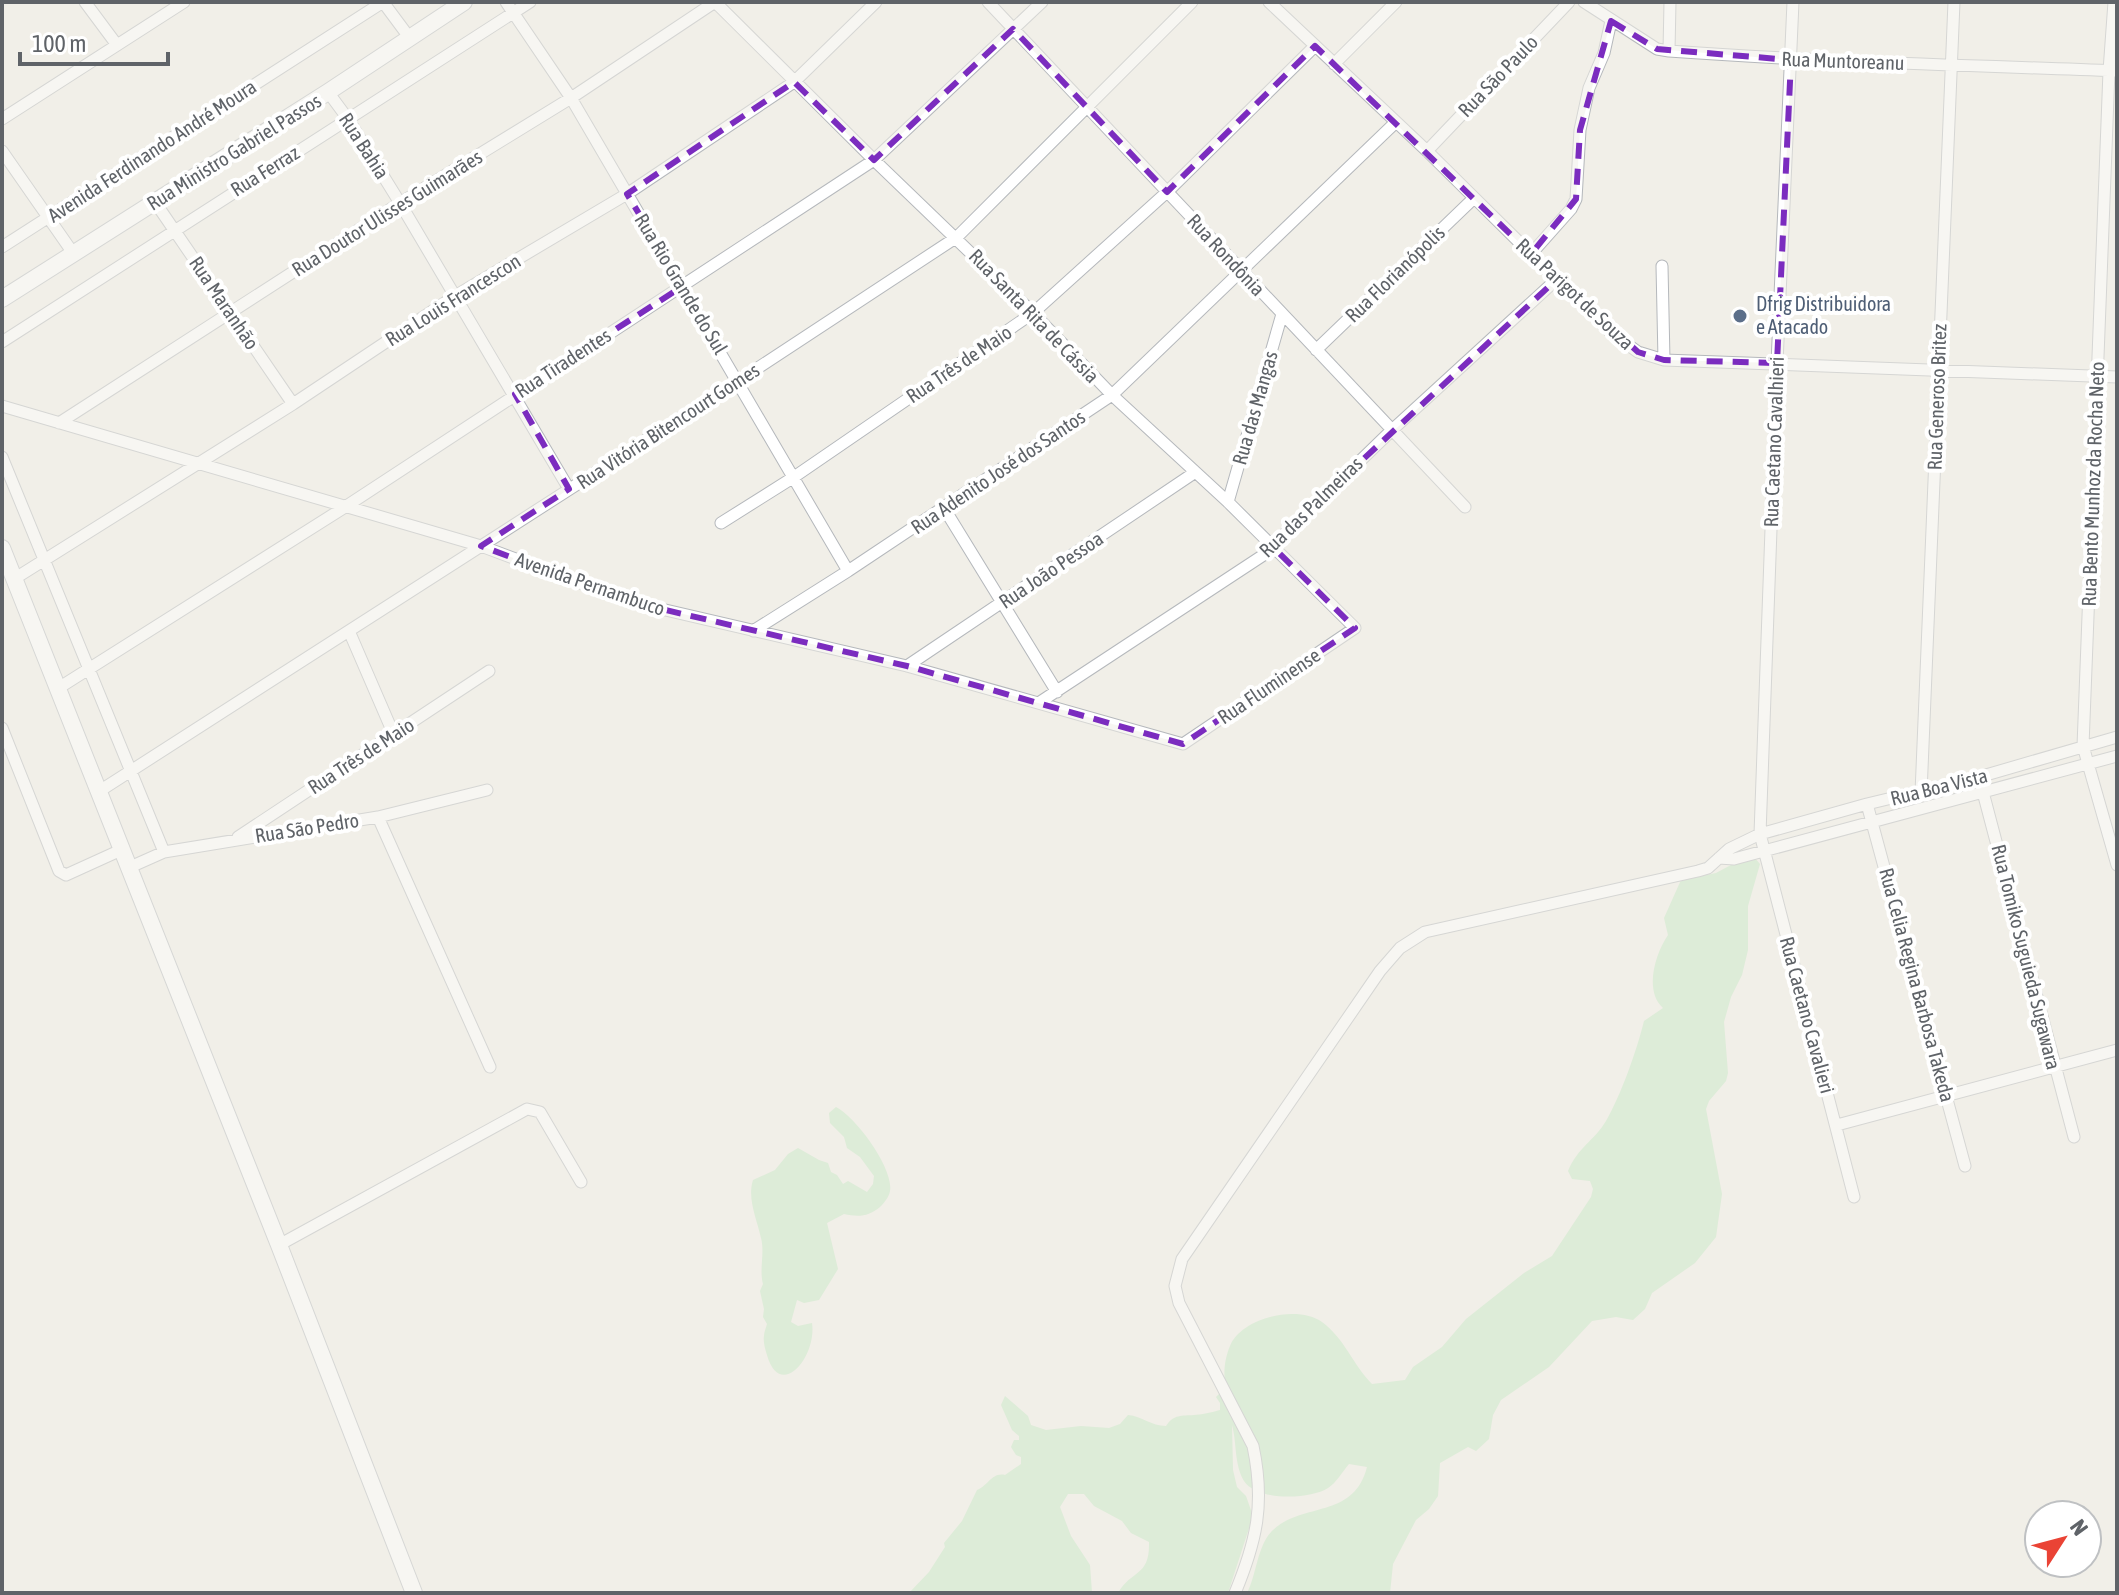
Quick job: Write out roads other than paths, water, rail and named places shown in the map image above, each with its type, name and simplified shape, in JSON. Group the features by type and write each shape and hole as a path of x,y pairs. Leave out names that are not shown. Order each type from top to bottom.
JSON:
{"main road":[{"name":"Rua Ministro Gabriel Passos","path":"2,299 464,2"},
{"path":"2,548 414,1593"}],"street":[{"path":"85,2 117,45"},
{"path":"2,119 184,2"},
{"path":"383,2 409,37"},
{"name":"Avenida Ferdinando André Moura","path":"2,247 383,2"},
{"name":"Rua Rio Grande do Sul","path":"506,2 571,98 848,571"},
{"name":"Rua Ferraz","path":"2,342 530,2"},
{"name":"Rua Santa Rita de Cássia","path":"715,2 874,160 957,237 1112,395 1228,502 1355,628"},
{"name":"Rua Doutor Ulisses Guimarães","path":"59,423 400,203 571,98 715,2"},
{"name":"Rua Louis Francescon","path":"14,579 293,404 455,296 627,194 794,82 876,2"},
{"name":"Rua Rondônia","path":"988,2 1465,507"},
{"name":"Rua Tiradentes","path":"57,689 345,507 874,160 1042,2"},
{"name":"Rua Vitória Bitencourt Gomes","path":"98,792 957,237 1192,2"},
{"name":"Rua Parigot de Souza","path":"1269,2 1427,151 1610,332 1638,352 1664,360 2117,377"},
{"path":"1334,64 1396,2"},
{"name":"Rua São Paulo","path":"1427,151 1569,2"},
{"name":"Rua Muntoreanu","path":"1584,2 1657,49 1669,51 1791,60 2113,71"},
{"path":"1669,51 1670,2"},
{"name":"Rua Caetano Cavalhieri","path":"1760,834 1793,2"},
{"name":"Rua Generoso Britez","path":"1921,793 1954,2"},
{"name":"Rua Bento Munhoz da Rocha Neto","path":"2114,2 2083,746 2117,865"},
{"path":"1531,254 1571,209 1576,199 1580,130 1589,88 1604,53 1611,21"},
{"name":"Rua Três de Maio","path":"721,523 794,477 1033,313 1167,192 1315,46"},
{"name":"Rua Bahia","path":"328,92 400,203 569,489"},
{"name":"Rua Adenito José dos Santos","path":"753,631 1112,395 1396,122"},
{"path":"2,151 73,253"},
{"name":"Rua Florianópolis","path":"1316,350 1473,199"},
{"name":"Rua Maranhão","path":"155,202 293,404"},
{"path":"1662,266 1664,360"},
{"name":"Rua das Palmeiras","path":"1040,702 1262,556 1392,430 1557,279"},
{"name":"Rua das Mangas","path":"1228,502 1282,314"},
{"name":"Avenida Pernambuco","path":"2,406 481,546 631,602 907,666 1183,744"},
{"path":"2,457 164,852"},
{"name":"Rua João Pessoa","path":"907,666 1194,473"},
{"path":"944,508 1057,692"},
{"name":"Rua Fluminense","path":"1183,744 1355,628"},
{"path":"349,631 394,735"},
{"name":"Rua Três de Maio","path":"234,839 489,671"},
{"path":"2,728 59,871 66,875 77,872 121,850"},
{"name":"Rua Boa Vista","path":"1719,858 1729,849 1760,834 1867,804 1921,793 2117,737"},
{"name":"Rua Boa Vista","path":"1719,858 1734,859 2117,756"},
{"name":"Rua Tomiko Suguieda Sugawara","path":"1979,777 2074,1137"},
{"name":"Rua São Pedro","path":"128,868 164,852 378,817 487,790"},
{"name":"Rua Celia Regina Barbosa Takeda","path":"1867,804 1965,1166"},
{"path":"378,817 490,1067"},
{"name":"Rua Caetano Cavalieri","path":"1760,834 1854,1197"},
{"path":"1235,1593 1260,1508 1258,1472 1253,1446 1179,1303 1175,1286 1182,1259 1203,1227 1380,971 1410,940 1425,932 1698,871 1708,868 1719,858"},
{"path":"1837,1125 2117,1050"},
{"path":"279,1245 527,1109 540,1112 581,1182"}],"place":[{"name":"Dfrig Distribuidora e Atacado","path":"1740,316"}]}
